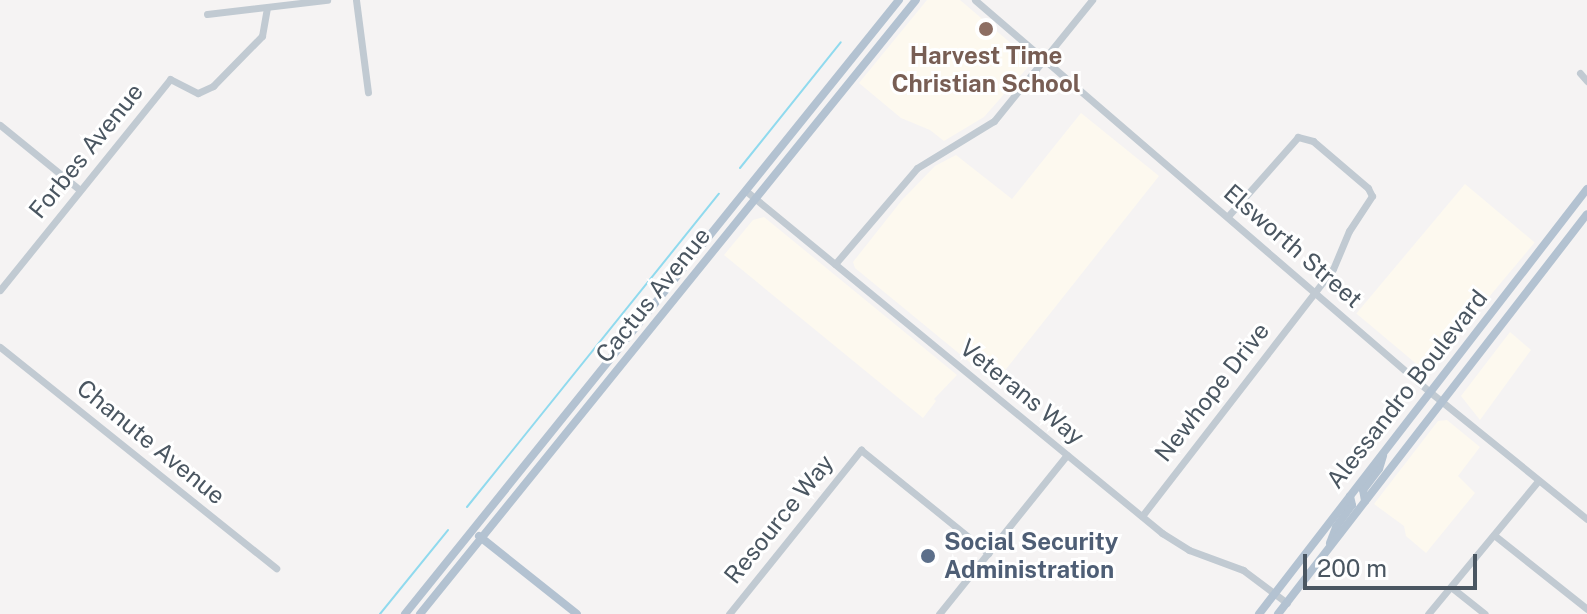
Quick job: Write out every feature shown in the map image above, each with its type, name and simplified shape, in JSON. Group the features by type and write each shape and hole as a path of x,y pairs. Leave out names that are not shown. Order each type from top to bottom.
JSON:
{"main road":[{"name":"Cactus Avenue","path":"405,614 899,0"},
{"name":"Cactus Avenue","path":"420,614 916,0"},
{"name":"Alessandro Boulevard","path":"1259,614 1587,189"},
{"name":"Alessandro Boulevard","path":"1278,614 1587,214"},
{"path":"1521,275 1533,284"},
{"path":"1365,501 1363,490 1379,469 1384,452"},
{"path":"1327,551 1336,527 1352,505 1350,496"},
{"path":"472,530 577,614"}],"street":[{"path":"207,14 327,0"},
{"path":"356,0 368,92"},
{"name":"Elsworth Street","path":"975,0 1430,392 1587,519"},
{"path":"835,264 917,168 994,121 1092,0"},
{"name":"Forbes Avenue","path":"0,290 170,79 198,93 213,86 262,36 267,7"},
{"path":"1580,73 1587,81"},
{"path":"0,125 80,190"},
{"name":"Newhope Drive","path":"1142,516 1333,269 1349,231 1370,202 1370,190 1313,141 1298,137 1228,216"},
{"name":"Veterans Way","path":"746,191 1177,544 1230,563 1287,603"},
{"name":"Chanute Avenue","path":"0,347 276,568"},
{"name":"Resource Way","path":"729,614 861,450 988,553"},
{"path":"939,614 1067,455"},
{"path":"1428,614 1538,481"},
{"path":"1494,535 1587,609"},
{"path":"1451,587 1485,614"}],"shaded area":[{"path":"927,0 960,0 1026,56 1028,67 984,117 944,141 930,130 901,118 859,83"},
{"path":"1081,113 1159,176 995,383 855,268 853,262 902,200 935,166 956,155 1012,199"},
{"path":"1465,184 1535,242 1426,372 1356,313"},
{"path":"764,217 957,375 934,399 936,401 923,418 724,255 753,220"},
{"path":"1510,332 1531,350 1480,420 1461,396"},
{"path":"1447,420 1480,447 1458,476 1475,493 1426,553 1406,536 1404,526 1374,504 1438,421"}],"waterway":[{"path":"740,168 841,42"},
{"path":"467,507 719,194"},
{"path":"380,614 448,530"}],"place":[{"name":"Harvest Time Christian School","path":"986,29"},
{"name":"Social Security Administration","path":"928,556"}]}
